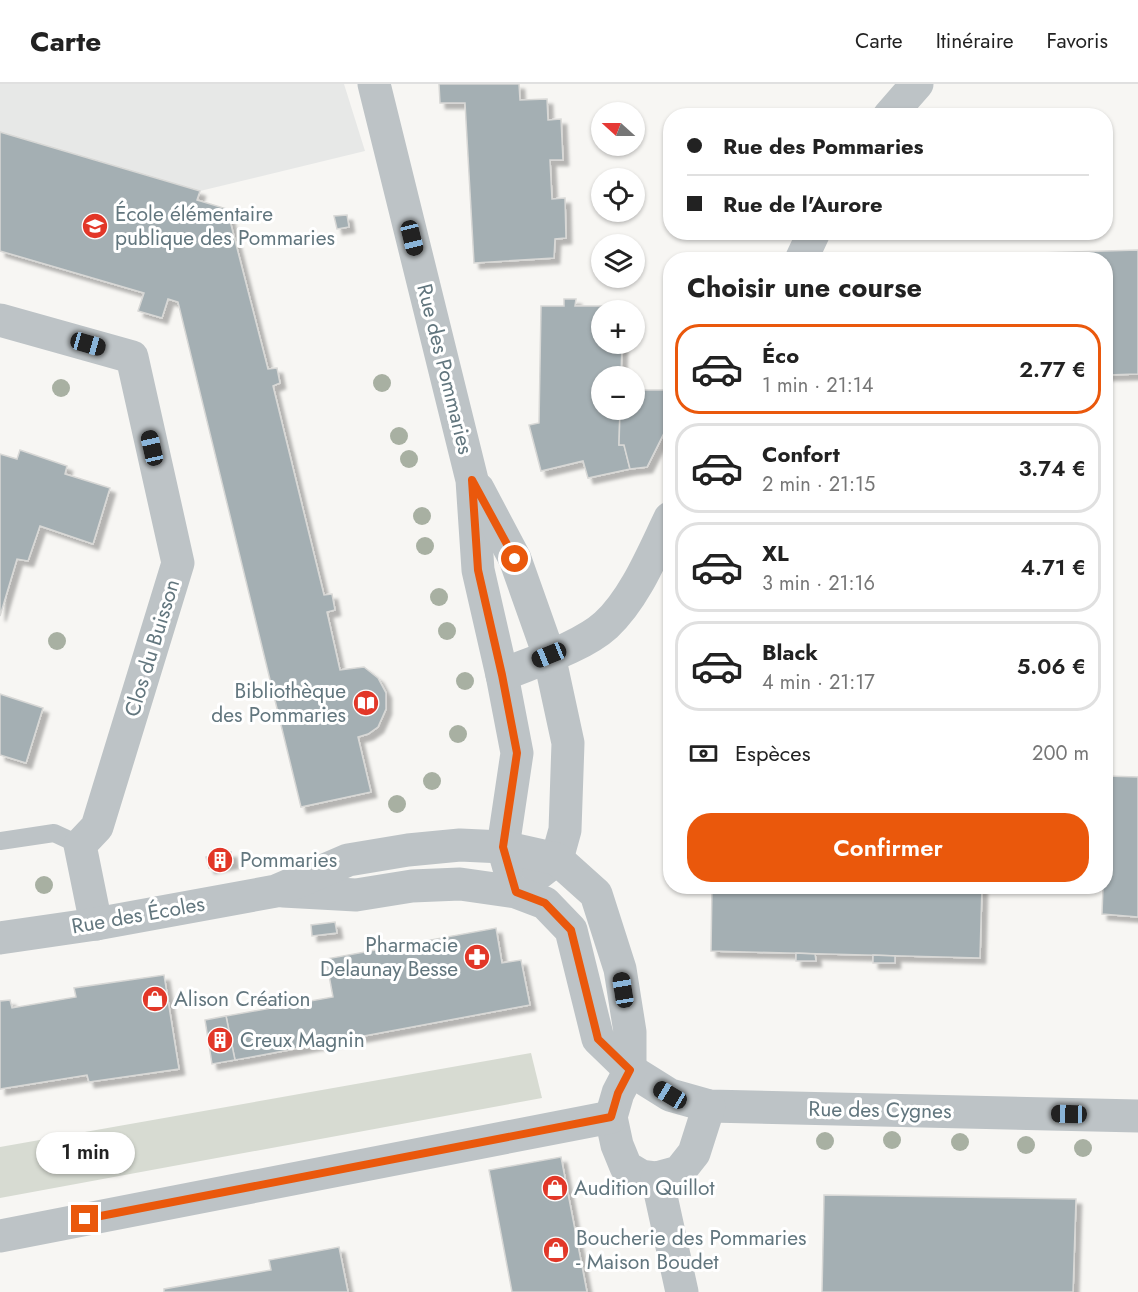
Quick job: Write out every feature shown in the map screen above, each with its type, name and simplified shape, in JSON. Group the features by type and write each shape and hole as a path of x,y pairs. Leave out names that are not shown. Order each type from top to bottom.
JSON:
{"street":[{"name":"Rue des Pommaries","path":"374,84 472,480 478,570 517,753 503,847 516,892"},
{"path":"896,108 917,84"},
{"name":"Clos du Buisson","path":"0,320 132,357 178,563 97,827 80,845"},
{"name":"Rue des Pommaries","path":"472,480 515,559 549,655 568,743 566,830 556,859"},
{"path":"502,675 582,641 607,624 643,572 663,532"},
{"path":"80,845 96,924"},
{"name":"Rue des Écoles","path":"0,938 96,924 276,891 348,860 408,850 460,845 503,847"},
{"path":"503,847 556,859 596,894 620,969 630,1032 630,1070 618,1093 611,1117 617,1145 626,1167 641,1176 657,1178 680,1172 694,1153 709,1106"},
{"path":"556,859 516,892 545,903 571,930 598,1039 630,1070"},
{"name":"Rue des Écoles","path":"276,891 356,895 412,886 460,884 516,892"},
{"name":"Rue des Cygnes","path":"630,1070 670,1095 709,1106 1138,1116"},
{"path":"0,1236 611,1117"},
{"path":"657,1178 682,1292"}],"lane":[{"path":"0,841 54,833 80,845"}],"shaded area":[{"name":"École élémentaire publique des Pommaries","path":"0,84 344,84 365,151 200,191 162,318 138,311 143,293 0,252"},
{"path":"531,1053 542,1098 0,1198 0,1147"}],"building":[{"path":"439,84 519,84 520,100 547,99 548,120 561,119 563,160 550,160 552,199 565,198 566,238 555,239 554,258 474,263 465,103 440,103"},
{"path":"0,132 200,191 197,200 227,209 268,369 277,368 280,383 273,386 324,595 332,594 335,610 327,612 340,670 364,667 378,678 386,693 386,709 378,727 358,737 371,792 301,807 178,302 168,299 162,318 138,311 144,293 0,251"},
{"path":"347,215 349,227 337,229 334,216"},
{"path":"1138,250 1138,374 1113,375 1113,252 1071,252"},
{"path":"564,299 576,299 575,306 591,306 591,354 622,354 621,366 591,366 591,420 620,420 619,445 624,445 630,469 588,478 583,461 541,471 529,425 539,423 541,306 564,306"},
{"path":"645,390 663,390 663,435 647,467 630,469 624,445 619,445 620,420 645,420"},
{"path":"20,450 67,466 65,474 110,488 93,544 40,526 28,561 17,559 0,616 0,454 17,459"},
{"path":"0,694 43,708 26,763 0,755"},
{"path":"1113,776 1138,777 1138,917 1102,914 1103,894 1113,894"},
{"name":"Pommaries","path":"231,852 233,863 209,868 206,857"},
{"path":"712,894 982,894 980,958 711,951"},
{"name":"Pommaries","path":"335,922 337,933 312,936 311,925"},
{"path":"496,928 502,963 521,960 530,1005 235,1060 226,1016 333,997 326,959"},
{"path":"796,953 815,954 816,961 796,961"},
{"path":"873,955 895,956 895,963 873,963"},
{"path":"164,975 179,1069 89,1082 87,1075 0,1089 0,1001 10,1000 12,1008 76,997 74,988"},
{"name":"Creux Magnin","path":"226,1016 235,1060 212,1064 205,1020"},
{"path":"561,1157 587,1292 512,1292 489,1170"},
{"path":"824,1195 1076,1199 1073,1292 822,1292"},
{"path":"339,1247 348,1292 164,1292 164,1289 271,1270 269,1260"}],"place":[{"name":"École élémentaire publique des Pommaries","path":"95,226"},
{"name":"Bibliothèque des Pommaries","path":"366,703"},
{"name":"Pommaries","path":"220,860"},
{"name":"Pharmacie Delaunay Besse","path":"477,957"},
{"name":"Alison Création","path":"155,999"},
{"name":"Creux Magnin","path":"220,1040"},
{"name":"Audition Quillot","path":"555,1188"},
{"name":"Boucherie des Pommaries - Maison Boudet","path":"556,1250"}],"route":[{"path":"85,1219 611,1117 618,1093 630,1070 598,1039 571,930 545,903 516,892 503,847 517,753 478,570 472,480 515,559"}]}
